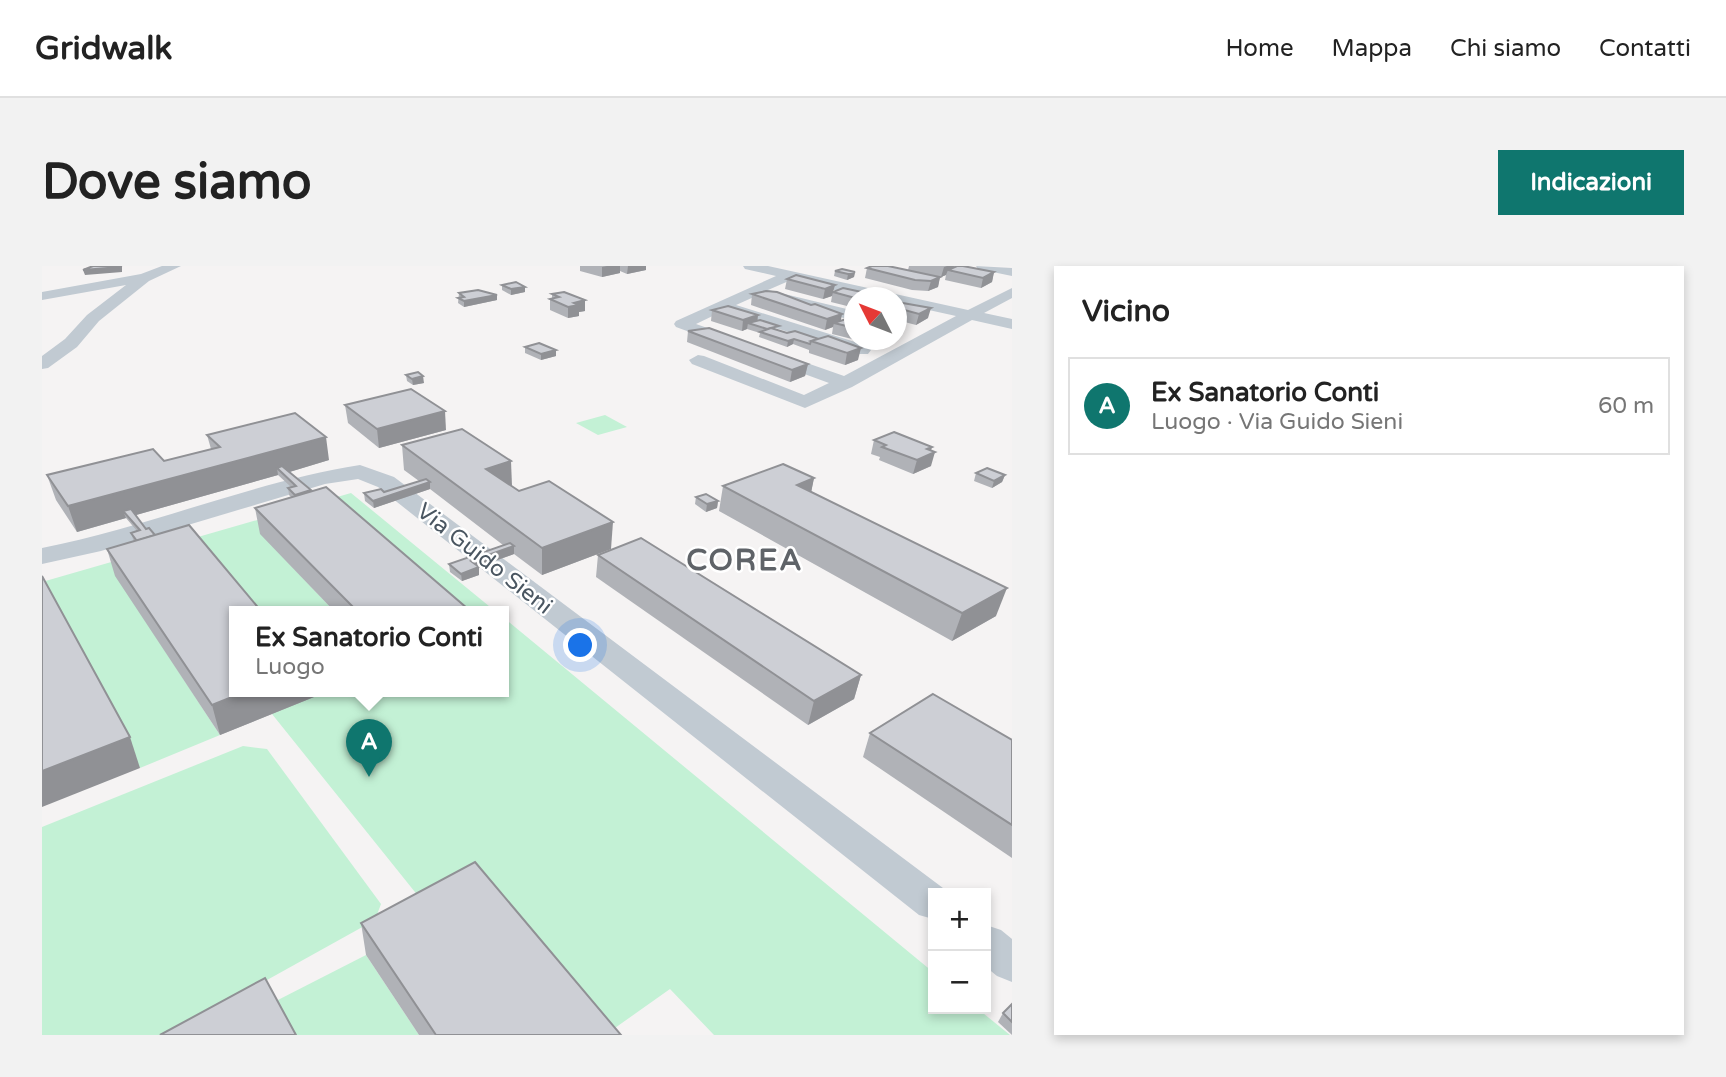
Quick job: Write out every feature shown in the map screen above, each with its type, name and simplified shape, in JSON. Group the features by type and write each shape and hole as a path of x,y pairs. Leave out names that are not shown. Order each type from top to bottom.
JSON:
{"street":[{"path":"42,296 144,278 174,266"},
{"path":"750,266 844,288"},
{"path":"808,266 682,324 845,383"},
{"path":"983,266 1012,272"},
{"path":"42,363 71,344 93,318 144,278"},
{"path":"757,290 844,313"},
{"path":"698,360 805,402 1012,292"},
{"path":"907,301 1012,324"},
{"path":"722,306 888,358"},
{"path":"991,320 1012,308"},
{"path":"907,331 928,337"},
{"name":"Via Guido Sieni","path":"42,556 92,546 322,478 360,472 386,482 928,899"},
{"path":"991,947 1012,963"}],"green space":[{"path":"605,415 627,427 598,435 576,423"},
{"path":"351,493 489,606 427,606 261,534 329,606 229,607 116,576 220,735 140,768 42,582"},
{"path":"509,622 928,968 928,1014 984,1014 1010,1035 714,1035 670,989 605,1035 435,917 272,714 299,697 509,697"},
{"path":"243,746 267,749 381,904 375,920 168,1035 42,1035 42,827"},
{"path":"366,955 419,1035 290,1035 272,1003"}],"building":[{"path":"93,266 121,266 83,270"},
{"path":"888,266 940,277 931,281 915,280 867,268"},
{"path":"957,266 994,272 983,278 948,270"},
{"path":"842,269 855,272 848,274 835,271"},
{"path":"796,275 835,285 825,289 787,279"},
{"path":"516,282 525,287 511,289 502,285"},
{"path":"843,288 844,288 844,295 833,292"},
{"path":"478,290 497,295 464,301 458,298 464,297 459,293"},
{"path":"564,292 585,300 574,303 579,305 568,307 550,299 559,297 552,294"},
{"path":"777,292 842,314 827,319 752,294"},
{"path":"907,304 931,308 919,314 907,311"},
{"path":"728,306 758,315 743,320 712,310"},
{"path":"760,320 779,326 767,329 748,323"},
{"path":"709,328 808,364 792,370 688,331"},
{"path":"771,328 787,333 795,331 819,339 811,341 810,344 794,339 788,341 760,332"},
{"path":"828,336 844,342 844,350 855,350 847,353 811,341"},
{"path":"539,343 556,350 541,354 525,347"},
{"path":"418,372 423,376 412,379 406,375"},
{"path":"411,389 445,411 377,429 345,405"},
{"path":"295,413 326,437 68,506 47,475 153,449 164,461 220,447 207,435"},
{"path":"462,429 511,461 486,469 519,491 549,481 613,522 542,548 402,445"},
{"path":"894,432 932,447 927,449 935,452 917,460 882,447 886,445 874,440"},
{"path":"783,464 814,478 797,485 1007,588 962,613 723,486"},
{"path":"282,466 311,490 295,495 288,488 296,486 277,468"},
{"path":"987,468 1005,475 994,481 976,473"},
{"path":"426,479 430,482 373,501 364,493 381,489 384,492"},
{"path":"326,487 465,606 352,606 255,508"},
{"path":"706,494 718,501 707,504 696,497"},
{"path":"131,509 146,529 149,528 155,535 137,541 131,533 140,530 123,511"},
{"path":"189,525 257,606 229,606 229,697 232,697 212,705 107,549"},
{"path":"641,538 861,675 814,701 598,555"},
{"path":"510,543 514,546 471,561 479,567 461,574 449,564"},
{"path":"42,576 130,737 42,771"},
{"path":"933,694 1012,740 1012,825 870,733"},
{"path":"475,862 621,1035 436,1035 361,923"},
{"path":"265,978 296,1035 160,1035"},
{"path":"1012,1004 1012,1022 1003,1013"}],"place":[{"name":"Ex Sanatorio Conti","path":"369,777"}],"district":[{"name":"COREA","path":"745,560"}]}
